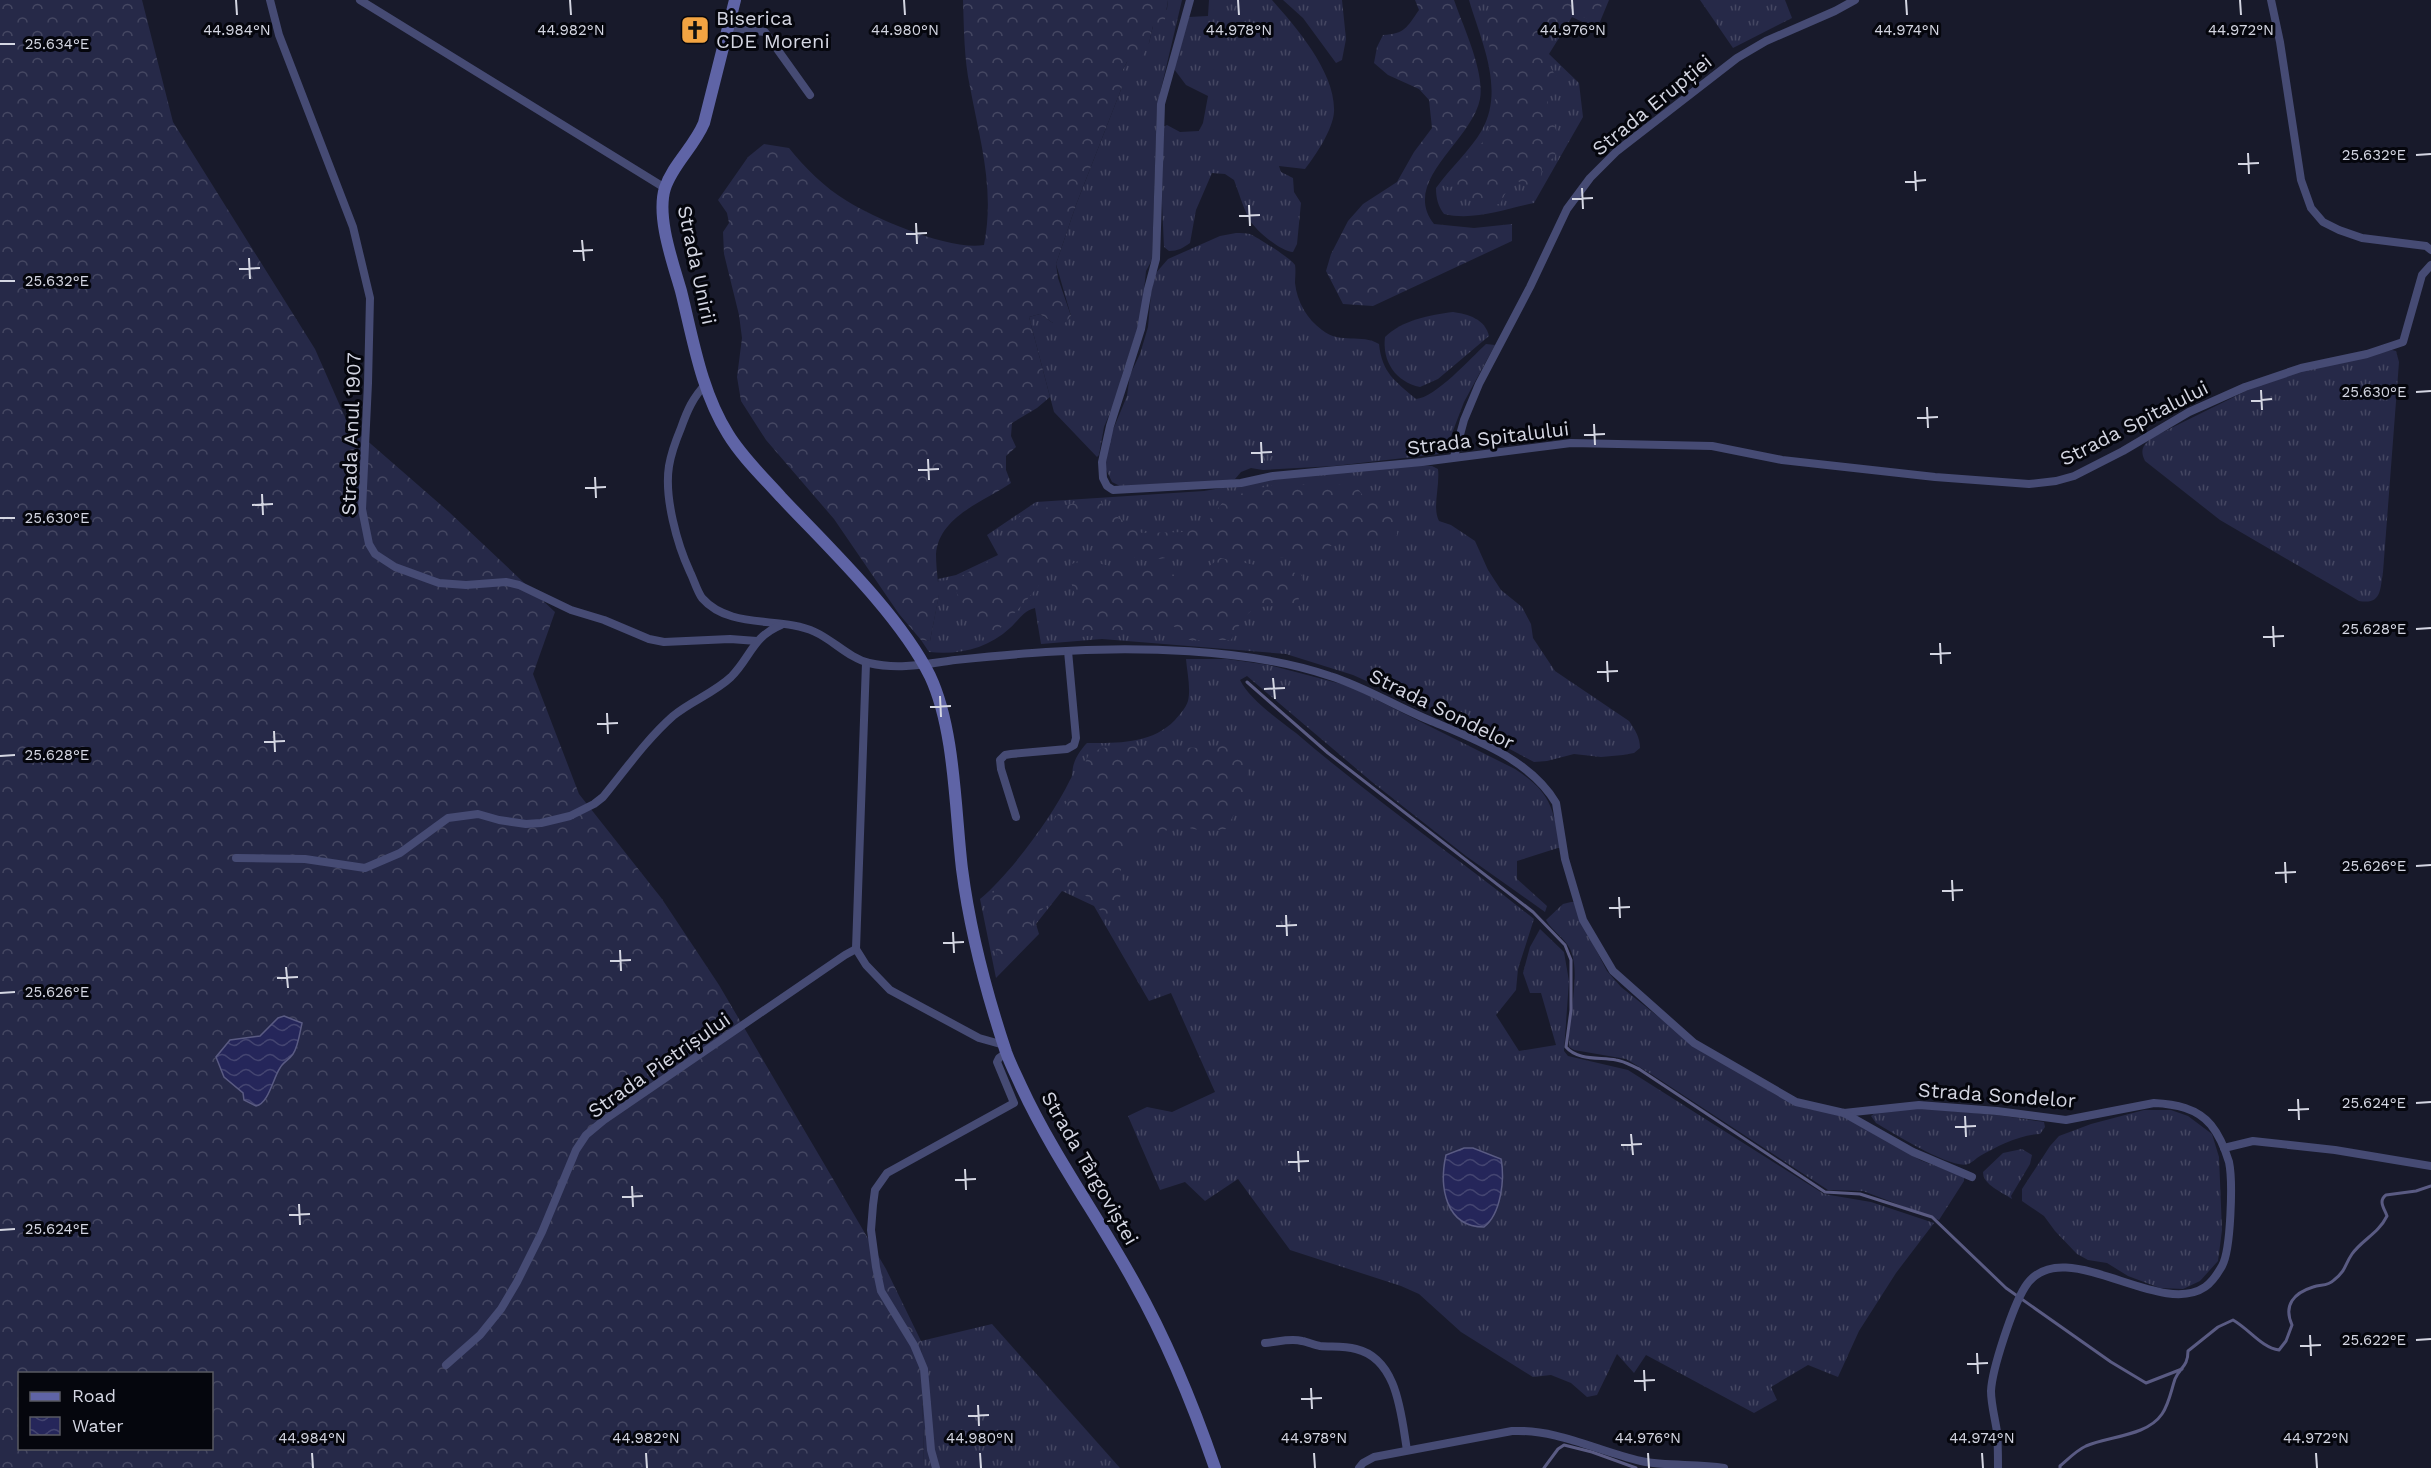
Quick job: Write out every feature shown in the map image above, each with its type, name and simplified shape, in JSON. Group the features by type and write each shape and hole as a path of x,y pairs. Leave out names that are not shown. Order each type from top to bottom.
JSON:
{"main road":[{"path":"665,188 704,123 735,0"},
{"name":"Strada Unirii","path":"665,188 663,206 671,255 706,384 717,414 736,446 863,585 903,635 923,665"},
{"name":"Strada Târgoviștei","path":"923,665 932,683 943,716 974,939 1005,1049 1050,1145 1135,1283 1191,1402 1215,1468"}],"street":[{"name":"Strada Anul 1907","path":"270,0 279,35 353,227 370,298 362,509 369,544 375,554 395,567 439,583 466,585 506,582 519,585 571,610 604,620 649,639 664,642 730,639 757,641"},
{"name":"Strada Unirii","path":"360,0 665,188"},
{"name":"Strada Spitalului","path":"1190,0 1161,104 1156,259 1137,347 1127,370 1101,462 1107,486 1120,491 1222,485 1273,476 1422,462 1571,443 1700,445 1782,460 1935,477 2029,484 2056,481 2074,476 2123,452 2188,412 2245,387 2301,368 2367,354 2403,342 2422,275 2431,265"},
{"name":"Strada Erupției","path":"1454,457 1464,420 1479,384 1567,210 1590,178 1617,152 1737,58 1766,41 1835,11 1854,0"},
{"path":"2271,0 2280,42 2301,180 2311,208 2323,222 2339,230 2362,237 2426,246 2431,250"},
{"path":"728,27 765,32 810,95"},
{"path":"706,384 695,395 684,418 669,468 674,531 702,597 717,609 731,615 782,625"},
{"path":"236,858 305,859 365,868 400,853 448,818 478,814 526,824 570,816 603,797 651,737 676,714 729,678 742,666 757,641 767,631 782,625 792,624 818,633 866,663 900,667 923,665"},
{"name":"Strada Sondelor","path":"923,665 986,657 1107,649 1188,652 1247,658 1326,674 1364,688 1407,711 1492,748 1525,769 1556,803 1565,859 1583,920 1613,971 1694,1043 1796,1102 1844,1113 1919,1105 1997,1111 2066,1120 2154,1103 2167,1103 2197,1112 2210,1124 2224,1148 2229,1164 2229,1231 2223,1264 2208,1286 2195,1293 2181,1295 2147,1289 2065,1266 2040,1273 2025,1286 1996,1362 1991,1391 1997,1435 1998,1468"},
{"path":"1016,817 1000,769 1000,760 1005,755 1067,749 1074,745 1076,738 1068,651"},
{"path":"866,663 856,950 866,965 890,990 979,1038 1005,1049 998,1062 1014,1103"},
{"name":"Strada Pietrișului","path":"446,1365 480,1335 501,1309 542,1232 576,1150 586,1135 604,1120 845,955 856,950"},
{"path":"936,1468 931,1450 924,1369 914,1345 881,1291 871,1230 875,1190 887,1173 1025,1095"},
{"path":"1844,1113 1913,1152 1972,1177"},
{"path":"2224,1148 2253,1141 2335,1150 2431,1166"},
{"path":"1265,1343 1291,1339 1319,1346 1343,1346 1359,1349 1377,1360 1389,1375 1399,1403 1407,1450"},
{"path":"1359,1468 1363,1462 1374,1456 1512,1431 1533,1430 1566,1437 1641,1461 1678,1466 1724,1468"}],"green space":[{"path":"0,0 142,0 173,122 315,349 348,424 449,512 555,612 533,674 579,794 662,899 719,985 886,1269 921,1341 924,1468 0,1468"},
{"path":"963,0 1168,0 1164,25 1153,26 1149,43 1141,59 1127,62 1122,71 1122,87 1076,205 1056,264 1058,278 1071,316 1064,324 1053,323 1040,314 1029,317 1050,397 1012,423 1011,436 1016,447 1006,456 1006,470 1011,483 965,511 945,529 936,554 938,582 958,578 1001,554 1006,541 1005,528 1023,514 1037,509 1100,500 1102,504 1095,519 1024,603 991,638 984,638 956,592 939,595 930,641 921,640 899,614 834,519 766,440 741,401 737,377 742,338 739,315 724,254 723,232 729,223 727,213 718,200 748,157 764,144 789,148 830,190 876,216 933,238 970,246 984,245 988,204 987,185 967,66"},
{"path":"1168,0 1182,0 1157,106 1152,260 1146,271 1141,318 1117,396 1104,427 1097,457 1054,412 1029,317 1040,314 1053,323 1071,316 1056,264 1076,205 1122,87 1122,71 1127,62 1149,43 1153,26 1167,9"},
{"path":"1209,0 1272,0 1303,37 1329,82 1333,97 1333,119 1319,149 1305,169 1279,166 1281,172 1293,178 1294,192 1301,203 1297,244 1293,252 1275,244 1252,224 1234,180 1225,174 1212,173 1196,210 1190,243 1183,248 1169,251 1164,247 1163,127 1167,125 1180,132 1199,131 1203,123 1208,96 1186,85 1174,69 1189,17 1208,16"},
{"path":"1283,0 1342,0 1346,39 1342,60 1336,63 1303,18"},
{"path":"1415,0 1454,0 1472,49 1481,88 1474,115 1432,177 1426,192 1426,208 1434,224 1474,228 1512,224 1512,241 1373,306 1343,304 1326,271 1331,254 1348,221 1363,204 1397,182 1414,152 1432,128 1429,100 1419,89 1388,75 1374,63 1377,47 1383,35 1401,31 1419,10"},
{"path":"1469,0 1609,0 1597,29 1572,17 1549,54 1579,83 1583,117 1534,203 1489,213 1455,216 1444,214 1438,202 1436,188 1482,130 1489,114 1491,98 1489,65"},
{"path":"1491,0 1604,0 1593,21 1571,12 1548,38 1546,53 1548,62 1561,84 1555,92 1548,95 1548,107 1557,133 1555,157 1542,164 1540,180 1532,187 1528,189 1518,181 1507,190 1500,204 1475,206 1463,186 1447,187 1444,183 1459,163 1482,143 1493,121 1496,89 1485,18"},
{"path":"1700,0 1785,0 1792,18 1733,48"},
{"path":"1236,233 1254,236 1293,262 1298,297 1312,321 1322,330 1336,337 1365,339 1379,344 1386,369 1416,399 1424,397 1443,385 1486,344 1495,345 1464,402 1446,449 1439,454 1334,466 1263,470 1251,468 1228,481 1120,486 1112,482 1105,467 1110,437 1127,396 1130,375 1140,354 1148,327 1155,274 1168,259 1220,236"},
{"path":"1453,312 1480,321 1489,336 1438,379 1420,387 1404,381 1392,370 1388,362 1385,337 1408,322"},
{"path":"2392,350 2396,351 2399,362 2383,572 2380,590 2372,601 2359,601 2220,520 2145,461 2142,453 2143,447 2153,437 2246,391 2285,375"},
{"path":"1418,465 1438,469 1436,509 1439,521 1451,525 1475,541 1488,570 1501,590 1522,607 1531,624 1533,638 1555,671 1629,721 1640,744 1640,748 1634,753 1601,757 1574,754 1534,762 1465,725 1353,675 1286,654 1102,639 1041,644 1035,608 1024,614 992,641 972,649 929,652 921,640 930,641 939,594 938,579 956,575 998,555 987,535 1036,502 1204,491 1274,479"},
{"path":"1355,484 1365,499 1398,516 1397,535 1391,543 1366,539 1333,545 1305,556 1265,558 1238,552 1199,553 1145,561 1098,542 1097,532 1100,525 1113,514 1142,533 1185,532 1197,528 1211,518 1222,503 1251,489 1278,485"},
{"path":"1220,558 1301,574 1303,581 1297,606 1264,607 1251,611 1231,640 1183,640 1180,631 1172,625 1152,635 1142,636 1139,628 1081,637 1080,610 1069,576 1072,564 1082,559 1113,567 1131,566 1162,571 1181,577 1204,570"},
{"path":"1186,659 1227,659 1269,665 1349,686 1515,769 1537,786 1552,811 1561,847 1517,861 1517,879 1547,906 1545,912 1466,856 1372,782 1247,676 1240,680 1257,702 1273,716 1534,919 1518,969 1516,990 1496,1015 1519,1051 1556,1045 1541,993 1530,993 1523,973 1530,947 1540,929 1564,952 1569,981 1564,1051 1568,1056 1628,1070 1824,1194 1871,1202 1934,1223 1896,1273 1859,1331 1838,1377 1808,1365 1771,1387 1777,1400 1754,1413 1646,1355 1634,1373 1617,1354 1597,1395 1587,1397 1571,1383 1551,1375 1533,1377 1461,1332 1419,1294 1290,1250 1238,1179 1205,1201 1185,1182 1160,1190 1128,1116 1147,1107 1172,1112 1215,1092 1171,993 1149,1001 1094,906 1062,891 1036,924 1039,934 996,978 980,899 1005,875 1053,811 1071,778 1075,760 1087,743 1122,742 1145,738 1166,728 1175,720 1184,709 1189,696"},
{"path":"1240,743 1247,751 1247,791 1226,829 1200,830 1174,823 1158,836 1138,838 1121,865 1121,895 1107,920 1093,902 1081,892 1059,888 1034,920 1022,946 1002,965 997,955 989,921 987,906 989,897 1016,870 1073,794 1088,756 1101,748 1141,746 1200,748"},
{"path":"1575,902 1582,923 1607,971 1621,987 1690,1042 1776,1095 1808,1109 1835,1113 1920,1160 1964,1177 1964,1181 1939,1220 1863,1191 1828,1190 1626,1059 1574,1050 1569,1047 1575,971 1573,959 1570,949 1546,920 1563,904"},
{"path":"1918,1108 2044,1122 2045,1127 2040,1134 2024,1136 1994,1148 1970,1163 1960,1164 1949,1162 1908,1142 1876,1123 1871,1116 1876,1112"},
{"path":"2144,1110 2171,1110 2188,1116 2212,1134 2219,1157 2222,1230 2218,1261 2200,1281 2183,1289 2160,1288 2128,1276 2107,1263 2088,1260 2077,1254 2044,1216 2022,1201 2022,1189 2059,1136 2091,1124"},
{"path":"2022,1149 2032,1155 2030,1164 2011,1196 2012,1199 1986,1181 1983,1172 2003,1153"},
{"path":"992,1324 1120,1468 924,1468 921,1341"}],"water":[{"path":"284,1016 302,1023 298,1043 293,1054 277,1072 264,1100 256,1106 244,1100 243,1093 224,1077 216,1057 230,1040 260,1036 278,1018"},
{"path":"1464,1148 1473,1148 1501,1159 1502,1186 1498,1205 1490,1221 1484,1227 1471,1225 1461,1220 1448,1203 1444,1179 1446,1155"}],"waterway":[{"path":"1247,682 1328,753 1533,912 1565,945 1571,960 1571,1010 1566,1047 1571,1051 1577,1055 1625,1062 1639,1069 1825,1192 1860,1194 1932,1217 2006,1288 2111,1362 2146,1383 2182,1369"},
{"path":"2060,1468 2086,1446 2138,1431 2155,1421 2166,1406 2175,1379 2187,1360 2188,1351 2218,1327 2233,1320 2267,1346 2279,1350 2286,1341 2292,1325 2289,1311 2292,1301 2300,1293 2316,1286 2329,1284 2341,1274 2352,1254 2387,1216 2382,1205 2384,1197 2431,1186"},
{"path":"1544,1468 1558,1449 1564,1445 1592,1452 1636,1468"}],"place":[{"name":"Biserica CDE Moreni","path":"695,30"}]}
